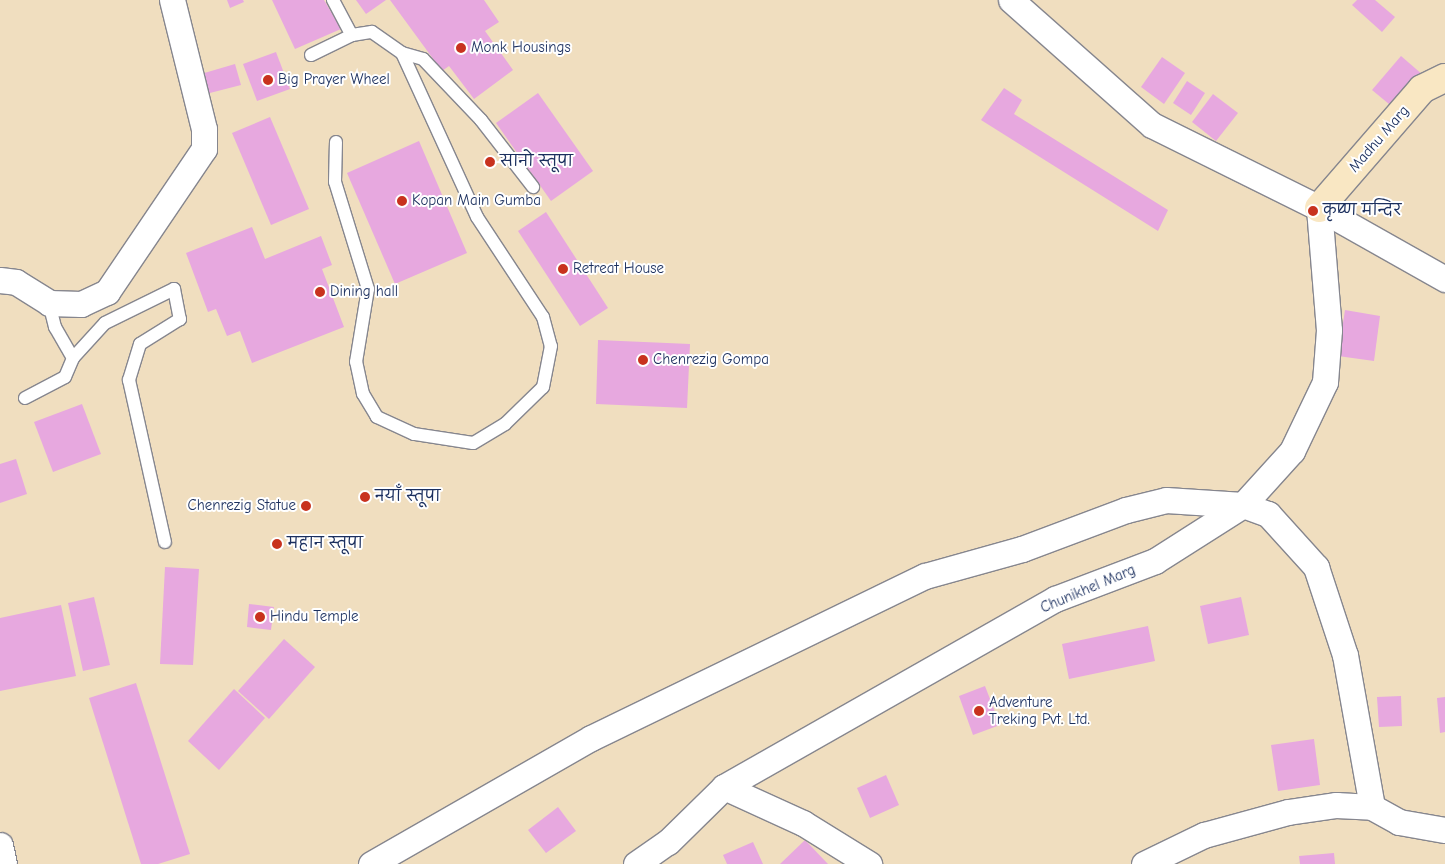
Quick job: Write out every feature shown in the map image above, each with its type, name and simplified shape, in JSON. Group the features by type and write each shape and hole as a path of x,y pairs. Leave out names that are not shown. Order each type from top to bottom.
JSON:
{"street":[{"path":"0,280 16,282 49,303 81,304 107,292 204,149 204,129 172,0"},
{"path":"1011,0 1152,124 1319,208 1445,279"},
{"name":"Madhu Marg","path":"1319,208 1422,89 1445,78"},
{"name":"Chunikhel Marg","path":"636,864 668,842 724,787 1055,600 1155,561 1243,505 1292,451 1325,382 1329,330 1319,208"},
{"path":"371,864 591,738 925,576 1022,549 1166,500 1243,505 1268,514 1316,567 1345,655 1372,807"},
{"path":"724,787 803,823 869,864"},
{"path":"1144,864 1204,835 1288,812 1336,805 1372,807 1399,822 1445,830"},
{"path":"0,845 4,864"}],"lane":[{"path":"333,0 352,35"},
{"path":"311,55 352,35 372,32 402,53 423,59 481,120 533,187"},
{"path":"336,142 335,182 368,289 356,362 363,394 378,417 414,434 473,443 505,424 543,387 551,346 543,317 477,217 402,53"},
{"path":"25,398 65,376 74,358 105,323 174,289 180,319 140,344 129,380 165,542"},
{"path":"49,303 55,326 74,358"}],"building":[{"path":"227,0 243,0 244,2 230,8"},
{"path":"272,0 324,0 341,29 295,49"},
{"path":"356,0 386,0 366,14"},
{"name":"Monk Housings","path":"390,0 484,0 499,22 485,31 513,70 474,99 449,66 442,71"},
{"path":"1357,0 1375,0 1395,17 1382,32 1352,5"},
{"name":"Big Prayer Wheel","path":"276,52 290,89 257,101 243,64"},
{"path":"1401,56 1423,75 1395,109 1372,90"},
{"path":"1162,57 1185,73 1164,104 1141,87"},
{"path":"235,64 241,85 206,94 201,74"},
{"path":"1187,81 1205,93 1191,115 1173,103"},
{"path":"1004,88 1022,100 1014,114 1168,210 1158,231 981,120"},
{"path":"538,93 593,171 551,201 496,123"},
{"path":"1213,94 1238,113 1216,141 1192,122"},
{"path":"270,117 309,209 271,225 232,133"},
{"name":"Kopan Main Gumba","path":"419,141 467,253 395,284 347,173"},
{"name":"Retreat House","path":"546,212 608,308 580,326 518,231"},
{"path":"252,227 265,259 321,236 332,265 322,269 344,327 252,363 240,331 227,336 216,309 208,312 186,253"},
{"path":"1345,310 1380,316 1374,361 1338,356"},
{"name":"Chenrezig Gompa","path":"598,340 690,344 687,408 596,404"},
{"path":"82,404 101,454 53,472 34,422"},
{"path":"16,459 27,494 0,503 0,464"},
{"path":"165,567 199,569 193,665 160,664"},
{"path":"94,597 110,665 83,671 68,603"},
{"path":"1241,597 1249,635 1208,644 1200,606"},
{"name":"Hindu Temple","path":"249,604 274,607 271,630 247,627"},
{"path":"61,605 76,676 0,691 0,618"},
{"path":"1148,626 1155,661 1069,679 1062,644"},
{"path":"284,639 315,667 269,719 238,691"},
{"path":"136,683 190,854 158,864 141,864 89,698"},
{"name":"Adventure Treking Pvt. Ltd.","path":"985,686 1000,725 973,735 959,696"},
{"path":"234,689 265,718 219,770 188,741"},
{"path":"1401,696 1402,726 1379,727 1377,697"},
{"path":"1445,697 1445,732 1440,733 1437,698"},
{"path":"1314,739 1320,785 1278,791 1271,745"},
{"path":"886,775 899,805 870,818 857,788"},
{"path":"558,807 576,831 546,853 528,830"},
{"path":"805,840 828,864 780,864"},
{"path":"753,842 763,864 727,864 723,855"},
{"path":"1334,853 1335,864 1300,864 1299,856"}],"place":[{"name":"Monk Housings","path":"461,48"},
{"name":"Big Prayer Wheel","path":"268,80"},
{"name":"सानो स्तूपा","path":"490,162"},
{"name":"Kopan Main Gumba","path":"402,201"},
{"name":"कृष्ण मन्दिर","path":"1313,211"},
{"name":"Retreat House","path":"563,269"},
{"name":"Dining hall","path":"320,292"},
{"name":"Chenrezig Gompa","path":"643,360"},
{"name":"नयाँ स्तूपा","path":"365,497"},
{"name":"Chenrezig Statue","path":"306,506"},
{"name":"महान स्तूपा","path":"277,544"},
{"name":"Hindu Temple","path":"260,617"},
{"name":"Adventure Treking Pvt. Ltd.","path":"979,711"}]}
